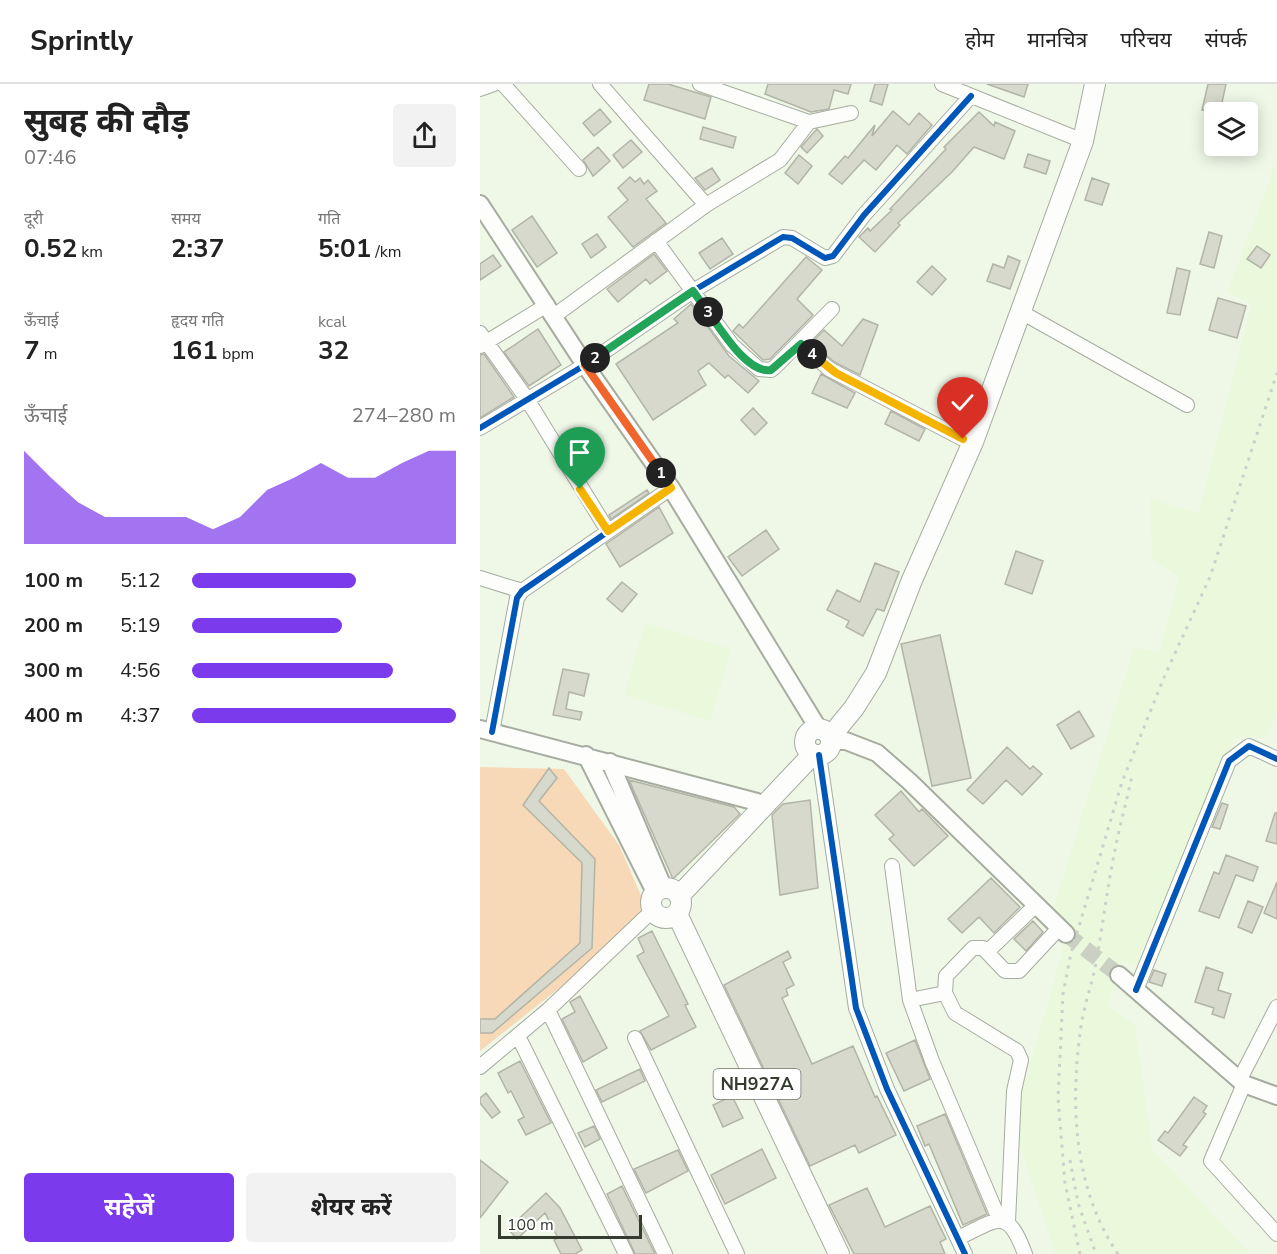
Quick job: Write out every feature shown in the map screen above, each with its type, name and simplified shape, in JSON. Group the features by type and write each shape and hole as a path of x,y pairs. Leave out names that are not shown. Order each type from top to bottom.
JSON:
{"highway":[{"path":"667,901 757,802 820,742 868,666 963,439 1078,140 1086,84"},
{"path":"667,901 854,708 876,674 912,580 973,442 1021,312 1095,84"},
{"name":"NH927A","path":"667,901 831,1254"},
{"name":"NH927A","path":"667,901 839,1254"}],"main road":[{"path":"480,204 585,365 671,488 820,742 855,743 877,753 909,781 1062,931"},
{"path":"486,731 586,755 757,802"},
{"path":"586,755 667,901"},
{"path":"610,762 667,901"},
{"path":"1119,975 1242,1082 1277,1096"}],"street":[{"path":"480,89 494,84"},
{"path":"503,84 579,169"},
{"path":"699,84 809,122 851,113"},
{"path":"942,84 1078,140"},
{"path":"607,87 706,205"},
{"path":"480,428 585,365 693,291 783,237 792,238 825,258 833,255 864,215 970,96"},
{"path":"608,531 527,399 482,340 551,311 706,205 780,160 809,122"},
{"path":"656,241 732,345 759,369 771,370 801,344 832,309"},
{"path":"1021,312 1187,405"},
{"path":"801,344 829,369 963,439"},
{"path":"486,731 517,598 522,591 671,488"},
{"path":"480,578 522,591"},
{"path":"820,742 856,1008 887,1089 965,1254"},
{"path":"1136,990 1228,761 1249,746 1277,759"},
{"path":"892,866 910,1000 932,1061 1003,1220 1017,1233 1025,1254"},
{"path":"480,1068 548,1010 667,901"},
{"path":"987,952 1036,905"},
{"path":"1003,1220 1014,1091 1020,1060 1017,1051 955,1013 945,993 946,976 973,948 983,948 1005,971 1019,971 1062,931"},
{"path":"910,1000 945,993"},
{"path":"1277,1007 1242,1082 1211,1161 1277,1234"},
{"path":"548,1010 665,1254"},
{"path":"518,1036 626,1254"},
{"path":"635,1038 737,1254"},
{"path":"958,1238 1003,1220"}],"shaded area":[{"path":"1277,161 1277,715 1266,738 1235,737 1136,965 1122,961 1107,1005 1135,1025 1152,1149 1250,1254 1055,1254 1013,1123 1062,954 1067,924 1053,909 1134,648 1159,652 1180,576 1152,560 1150,499 1198,513 1252,304 1227,292"},
{"path":"645,623 731,649 710,721 624,695"},
{"path":"480,767 564,769 619,845 646,907 567,982 480,1051"}],"building":[{"path":"649,84 668,84 711,97 705,119 644,100"},
{"path":"768,84 851,84 848,94 834,90 829,109 811,112 765,94"},
{"path":"875,84 888,84 882,105 870,101"},
{"path":"987,84 1028,84 1024,97"},
{"path":"1208,84 1226,84 1222,102 1204,102 1204,110 1202,110"},
{"path":"600,109 611,122 594,136 583,123"},
{"path":"893,111 909,125 919,113 932,125 907,154 897,145 876,170 864,160 842,184 829,174 845,156 848,158 875,125 872,136"},
{"path":"979,112 994,126 995,122 1015,131 1004,159 974,147 952,172 898,223 900,225 875,252 859,237 868,228 870,231 892,210 890,209 946,149 944,147"},
{"path":"703,127 736,137 733,148 700,139"},
{"path":"817,129 823,136 807,153 801,147"},
{"path":"631,140 642,152 623,168 613,155"},
{"path":"598,147 610,161 593,176 583,160"},
{"path":"1028,154 1050,161 1046,174 1024,167"},
{"path":"799,155 812,166 798,184 785,173"},
{"path":"712,168 720,180 705,190 695,178"},
{"path":"630,177 635,182 640,178 644,184 648,180 657,191 646,199 666,223 633,247 608,217 628,200 618,188"},
{"path":"1092,178 1109,184 1102,205 1085,200"},
{"path":"532,216 557,253 537,267 512,230"},
{"path":"1209,232 1222,236 1214,268 1200,264"},
{"path":"597,234 606,247 591,258 582,244"},
{"path":"722,238 733,254 710,269 699,253"},
{"path":"1257,246 1270,255 1261,268 1247,259"},
{"path":"654,254 667,271 650,284 646,279 618,302 607,289"},
{"path":"493,255 501,266 480,280 480,264"},
{"path":"1008,256 1020,261 1010,289 987,281 993,264 1004,268"},
{"path":"806,257 822,270 797,299 813,315 770,359 763,360 733,331 739,324 743,328"},
{"path":"932,266 946,279 932,295 917,282"},
{"path":"1177,268 1190,271 1180,315 1167,313"},
{"path":"1218,298 1246,306 1237,338 1209,330"},
{"path":"691,304 729,356 759,381 748,393 728,375 725,378 709,363 698,371 706,385 653,420 616,364 678,323 674,319"},
{"path":"863,319 878,325 860,375 834,362 812,342 824,330 842,346"},
{"path":"538,329 561,365 529,386 504,352"},
{"path":"484,354 514,397 480,418 480,355"},
{"path":"821,374 855,393 847,408 812,393"},
{"path":"753,408 767,423 755,435 741,420"},
{"path":"891,411 925,429 919,441 885,424"},
{"path":"647,490 649,493 611,519 609,515"},
{"path":"659,507 673,533 620,567 606,544"},
{"path":"766,530 779,549 742,576 728,557"},
{"path":"1016,551 1043,561 1032,594 1005,584"},
{"path":"875,563 899,572 884,611 877,609 863,636 846,627 849,621 827,610 837,590 860,602"},
{"path":"622,582 637,594 622,612 607,599"},
{"path":"940,635 971,778 932,786 901,644"},
{"path":"563,669 589,674 584,696 569,692 566,709 582,712 580,720 553,715"},
{"path":"1079,711 1094,736 1071,749 1057,725"},
{"path":"1007,747 1030,769 1033,766 1042,774 1022,795 1006,780 983,804 967,790"},
{"path":"549,768 557,778 539,801 595,859 592,948 492,1033 480,1033 480,1019 495,1019 580,943 582,863 523,805"},
{"path":"629,780 734,807 740,814 673,879"},
{"path":"901,791 919,812 922,809 948,836 914,866 889,839 894,835 875,815"},
{"path":"810,800 818,888 780,895 772,815 783,804"},
{"path":"1222,803 1228,805 1220,829 1212,827"},
{"path":"1275,813 1277,813 1277,844 1266,841"},
{"path":"1226,855 1258,867 1253,881 1236,875 1219,918 1199,911 1214,872 1219,874"},
{"path":"991,878 1020,907 994,933 979,917 962,933 948,919"},
{"path":"1277,882 1277,919 1264,913"},
{"path":"1248,901 1263,907 1252,933 1238,927"},
{"path":"1033,921 1043,932 1026,951 1014,939"},
{"path":"652,931 688,1004 685,1005 696,1027 651,1050 640,1031 669,1016 637,956 644,952 638,938"},
{"path":"788,951 791,958 783,962 794,985 786,989 788,995 782,998 812,1064 853,1046 875,1097 877,1096 896,1135 859,1153 855,1145 810,1166 724,985"},
{"path":"1206,967 1223,973 1218,990 1231,994 1224,1018 1212,1014 1214,1008 1195,1002"},
{"path":"1154,970 1166,974 1162,986 1149,982"},
{"path":"580,996 607,1048 583,1062 562,1019 575,1012 570,1002"},
{"path":"915,1040 930,1079 904,1091 886,1053"},
{"path":"520,1061 551,1123 526,1135 518,1120 524,1117 511,1091 508,1093 498,1073"},
{"path":"640,1069 645,1081 602,1102 596,1090"},
{"path":"486,1093 500,1112 492,1118 480,1103 480,1098"},
{"path":"732,1096 743,1118 723,1127 713,1105"},
{"path":"1194,1097 1207,1106 1203,1112 1206,1114 1183,1145 1187,1147 1180,1156 1158,1140 1165,1131 1168,1133"},
{"path":"945,1114 987,1214 963,1225 929,1144 925,1146 917,1126"},
{"path":"594,1126 600,1139 585,1147 578,1133"},
{"path":"762,1149 776,1178 725,1204 711,1175"},
{"path":"678,1150 688,1171 646,1193 634,1169"},
{"path":"480,1160 508,1182 480,1218"},
{"path":"622,1186 655,1254 635,1254 607,1194"},
{"path":"867,1188 885,1227 930,1206 946,1239 940,1242 945,1254 854,1254 829,1205"},
{"path":"546,1193 560,1208 582,1250 575,1254 561,1254 554,1240 558,1238 545,1213 517,1239 508,1229"}],"tunnel":[{"path":"1066,934 1119,975"}],"railway":[{"path":"1080,1254 1065,1183 1058,1098 1063,994 1071,953 1122,782 1165,675 1210,577 1277,373"},
{"path":"1118,1254 1103,1228 1084,1173 1078,1144 1076,1085 1082,1019 1095,968 1115,850 1132,776"},
{"path":"1070,1160 1078,1203 1096,1254"}],"cycle path":[{"path":"480,428 585,365 693,291 783,237 792,238 825,258 833,256 864,215 971,96"},
{"path":"492,732 517,598 522,591 671,488"},
{"path":"1136,990 1229,761 1249,746 1277,759"},
{"path":"819,755 856,1008 887,1089 965,1254"}],"route":[{"path":"580,489 608,531 671,488 585,365 693,291 732,345 759,369 771,370 801,344 829,369 963,439"}]}
